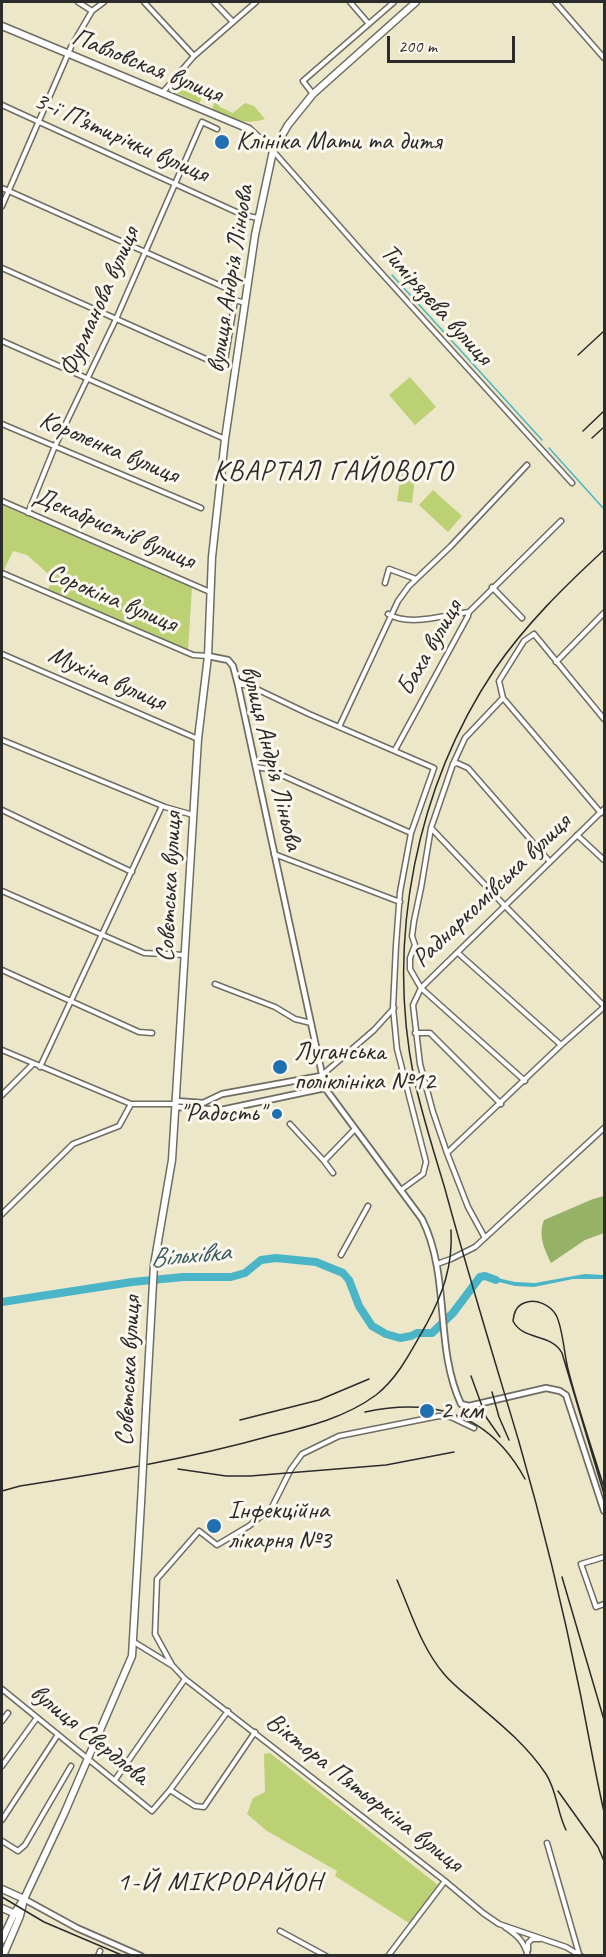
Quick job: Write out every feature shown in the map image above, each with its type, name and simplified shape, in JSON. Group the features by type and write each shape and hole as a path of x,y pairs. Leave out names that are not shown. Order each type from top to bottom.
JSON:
{"main road":[{"name":"вулиця Андрія Ліньова","path":"207,656 212,557 225,439 258,218 273,151 288,125 313,94 416,2"},
{"name":"Павловская вулиця","path":"2,26 249,129 273,151"},
{"name":"Совєтська вулиця","path":"17,1915 88,1760 132,1656 154,1265 172,1160 198,739 207,656"},
{"path":"2,1889 24,1899"},
{"path":"2,1908 17,1915"},
{"path":"2,1940 17,1915"},
{"path":"3,1956 17,1915"}],"street":[{"path":"78,2 92,11"},
{"path":"2,206 68,54 92,11 104,2"},
{"path":"144,2 194,56"},
{"path":"214,2 233,22"},
{"path":"163,92 194,56 256,2"},
{"path":"350,2 369,24"},
{"path":"313,94 303,81 394,2"},
{"path":"555,2 604,58"},
{"name":"3-ї П’ятирічки вулиця","path":"2,105 243,215 258,218"},
{"name":"Фурманова вулиця","path":"28,513 55,447 116,319 202,122 217,129"},
{"name":"Тимірязєва вулиця","path":"273,151 572,483"},
{"path":"2,188 228,289 235,300 245,303"},
{"path":"2,268 225,367 235,300"},
{"path":"2,341 225,439"},
{"name":"Короленка вулиця","path":"2,424 201,508"},
{"path":"339,727 389,615 398,601 416,579 451,546 527,465"},
{"name":"Декабристів вулиця","path":"2,501 211,592"},
{"name":"Баха вулиця","path":"395,750 469,612 561,521"},
{"path":"385,583 389,569 416,579"},
{"name":"Сорокіна вулиця","path":"2,573 193,655 207,656"},
{"path":"492,588 522,618"},
{"path":"389,615 397,620 414,620 469,612"},
{"path":"555,662 603,617"},
{"path":"602,811 503,698 499,681 524,642 534,634 604,719"},
{"name":"Мухіна вулиця","path":"2,654 198,739"},
{"name":"вулиця Андрія Ліньова","path":"207,656 228,660 233,666 325,1088 426,1227 437,1264 442,1293 449,1369 461,1404 469,1406 546,1388 560,1390 566,1395 604,1511"},
{"path":"238,685 248,685 434,768 411,833 396,945 394,1008 399,1060 426,1162 423,1174 401,1190"},
{"path":"503,698 465,738 453,764 431,828 414,921 412,936 415,945 410,958 410,969 421,988 525,1081"},
{"path":"2,740 162,806 193,815"},
{"path":"453,764 457,763 468,768 550,862"},
{"path":"255,767 268,769 411,833"},
{"path":"40,1067 162,806"},
{"path":"2,810 132,872"},
{"name":"Раднаркомівська вулиця","path":"415,1033 413,1005 421,988 602,811"},
{"path":"431,828 604,1007 447,1153"},
{"path":"577,835 604,860"},
{"path":"274,854 400,902"},
{"path":"2,891 144,952 185,955"},
{"path":"458,953 561,1045"},
{"path":"2,970 139,1032 152,1033"},
{"path":"215,984 275,1007 295,1019 312,1024"},
{"path":"2,1050 131,1104 203,1103 222,1094 321,1076 374,1030 394,1008"},
{"path":"485,1238 468,1207 433,1112 420,1064 415,1033 430,1033 501,1104"},
{"path":"2,1095 33,1064"},
{"path":"176,1104 221,1110 325,1088"},
{"path":"2,1214 74,1144 119,1126 131,1104"},
{"path":"290,1124 333,1173"},
{"path":"437,1264 475,1247 604,1128"},
{"path":"324,1161 354,1130"},
{"path":"341,1255 368,1206"},
{"path":"173,1666 156,1634 157,1579 199,1531 217,1545 249,1526 272,1507 291,1469 302,1454 339,1436 439,1416 451,1418 474,1428"},
{"path":"604,1557 581,1564 596,1607 604,1604"},
{"name":"Віктора Пятьоркіна вулиця","path":"134,1642 173,1666 185,1679 446,1881 483,1913 499,1924 541,1938 578,1955"},
{"path":"115,1780 185,1679"},
{"name":"вулиця Свердлова","path":"2,1690 152,1811 170,1790"},
{"path":"228,1711 170,1790 195,1806 204,1807 255,1732"},
{"path":"2,1721 8,1713"},
{"path":"2,1766 36,1718"},
{"path":"2,1820 57,1736"},
{"path":"2,1841 18,1851 25,1845 71,1766"},
{"path":"547,1843 578,1955"},
{"path":"388,1956 446,1881"},
{"path":"24,1899 77,1928 141,1956"},
{"path":"499,1924 518,1935 528,1954"},
{"path":"280,1931 326,1956"},
{"path":"528,1954 528,1943 532,1939 541,1938"}],"green space":[{"path":"187,78 193,78 201,88 199,103 176,93 176,87"},
{"path":"214,103 233,113 245,103 254,106 265,119 250,122 238,120 212,109"},
{"path":"410,377 436,407 415,425 389,395"},
{"path":"402,468 416,470 412,503 397,501"},
{"path":"433,490 462,516 448,532 419,505"},
{"path":"2,505 192,588 188,650 48,589 53,578 27,555 13,551 4,570 2,569"},
{"path":"604,1196 604,1233 585,1240 551,1263 542,1237 544,1220"},
{"path":"270,1753 438,1885 409,1923 335,1876 337,1871 267,1831 247,1814 253,1798 265,1792 264,1754"}],"water":[{"path":"585,1274 604,1275 604,1279 573,1279 534,1287 515,1286 487,1279 489,1276 515,1282 535,1283"}],"waterway":[{"path":"392,275 542,440"},
{"path":"549,448 604,509"},
{"name":"Вільхівка","path":"2,1302 132,1282 183,1277 231,1277 245,1273 261,1260 276,1258 316,1262 343,1273 349,1280 359,1306 372,1326 386,1334 400,1338 417,1333 432,1333 453,1313 480,1277 485,1276 496,1280"}],"tram line":[{"path":"604,1488 572,1384 556,1315 542,1303 533,1301 524,1303 516,1310 513,1321 523,1332 551,1342 562,1353 604,1494"},
{"path":"2,1897 44,1922 124,1956"}],"railway":[{"path":"578,355 604,331"},
{"path":"583,431 604,411"},
{"path":"592,438 604,427"},
{"path":"604,550 533,621 495,669 468,715 445,763 427,814 414,866 406,919 404,972 406,1025 417,1092 544,1535 560,1598 604,1812"},
{"path":"2,1491 208,1452 298,1429 352,1410 384,1388 410,1353 442,1291 450,1255 451,1230"},
{"path":"471,1376 486,1417 500,1437"},
{"path":"240,1420 319,1400 369,1379"},
{"path":"492,1392 509,1440"},
{"path":"365,1412 414,1407 437,1409 458,1416 477,1425 495,1439 511,1457 525,1479"},
{"path":"178,1469 226,1476 250,1476 386,1465 454,1452"},
{"path":"562,1577 604,1720"},
{"path":"397,1580 417,1629 436,1664 452,1682 514,1737 546,1774 566,1830"},
{"path":"558,1791 598,1847 604,1861"}],"place":[{"name":"Клініка Мати та дитя","path":"222,142"},
{"name":"Луганська поліклініка №12","path":"280,1067"},
{"name":"\"Радость\"","path":"277,1114"},
{"name":"2 км","path":"427,1411"},
{"name":"Інфекційна лікарня №3","path":"214,1526"}],"district":[{"name":"КВАРТАЛ ГАЙОВОГО","path":"333,473"},
{"name":"1-Й МІКРОРАЙОН","path":"220,1883"}]}
